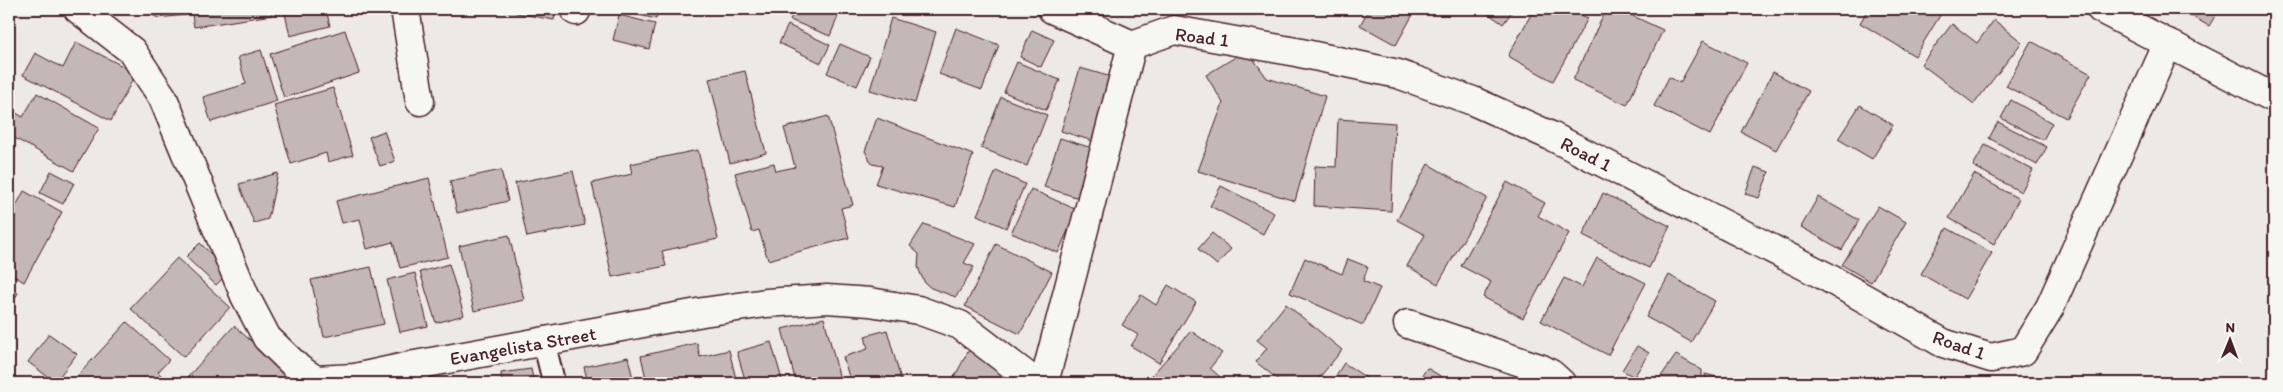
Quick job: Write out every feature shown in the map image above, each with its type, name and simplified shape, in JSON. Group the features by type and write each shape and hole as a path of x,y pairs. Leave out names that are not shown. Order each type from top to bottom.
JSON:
{"street":[{"name":"Evangelista Street","path":"78,9 132,51 163,98 245,296 267,338 299,369 316,380 417,374 544,343 703,312 766,303 827,299 870,302 918,310 960,324 1036,383"},
{"path":"404,9 420,101"},
{"path":"1044,383 1132,45 1052,9"},
{"path":"2101,9 2274,98"},
{"name":"Road 1","path":"1132,45 1174,30 1296,52 1398,74 1473,101 1551,136 1826,276 1943,343 1991,358 2023,351 2050,307 2168,43"},
{"path":"1408,324 1542,369 1561,383"}],"lane":[{"path":"544,343 554,383"}],"building":[{"path":"141,9 185,9 186,15 158,18"},
{"path":"191,9 272,9 272,15 194,27"},
{"path":"284,9 326,9 330,26 290,36"},
{"path":"495,9 556,9 554,20"},
{"path":"621,9 658,9 656,19 621,11"},
{"path":"753,9 779,9 777,16"},
{"path":"795,9 841,9 830,36 790,20"},
{"path":"1369,9 1416,9 1396,45 1360,25"},
{"path":"1482,9 1514,9 1503,24"},
{"path":"1534,9 1567,9 1588,18 1553,81 1508,56"},
{"path":"1606,9 1618,9 1663,30 1627,105 1573,80"},
{"path":"1868,9 1944,9 1915,56 1860,23"},
{"path":"2178,9 2219,9 2209,26"},
{"path":"619,15 655,24 649,49 613,40"},
{"path":"891,18 936,32 915,103 870,90"},
{"path":"1994,20 2022,42 1974,104 1921,64 1952,24 1977,43"},
{"path":"788,25 830,45 821,63 779,43"},
{"path":"956,28 999,45 982,90 939,74"},
{"path":"345,30 359,73 284,98 270,54"},
{"path":"1032,30 1054,40 1041,67 1020,57"},
{"path":"1703,41 1747,63 1710,135 1654,106 1669,77 1680,83"},
{"path":"2031,41 2091,74 2066,118 2006,86"},
{"path":"76,42 136,73 111,121 23,75 35,53 63,68"},
{"path":"840,44 870,57 857,86 827,73"},
{"path":"261,50 277,101 211,122 203,97 246,84 238,57"},
{"path":"1247,50 1267,78 1325,96 1295,201 1198,171 1223,103 1206,75"},
{"path":"1017,62 1060,80 1046,110 1004,92"},
{"path":"1080,68 1115,78 1096,142 1061,131"},
{"path":"745,71 766,153 730,163 709,79"},
{"path":"1773,72 1809,91 1776,150 1741,132"},
{"path":"333,88 353,155 328,162 326,153 291,164 274,105"},
{"path":"37,93 99,128 74,171 9,135 9,109 23,117"},
{"path":"1001,97 1047,115 1027,166 981,148"},
{"path":"2011,100 2052,123 2043,140 2001,118"},
{"path":"1860,105 1893,125 1872,159 1838,139"},
{"path":"828,116 853,205 841,208 849,238 768,260 759,230 752,232 735,173 774,163 776,171 795,167 784,128"},
{"path":"877,118 973,155 955,207 876,184 883,166 872,164 865,151"},
{"path":"1338,119 1395,123 1391,211 1314,206 1315,166 1336,167"},
{"path":"1998,122 2047,147 2037,165 1989,138"},
{"path":"384,131 395,161 380,166 369,137"},
{"path":"1060,138 1095,149 1079,198 1044,187"},
{"path":"1985,145 2033,170 2021,192 1973,166"},
{"path":"698,150 718,239 662,251 666,266 612,277 592,183 632,174 630,164"},
{"path":"1428,164 1487,198 1438,284 1407,266 1425,235 1397,220"},
{"path":"1755,167 1769,172 1759,198 1745,194"},
{"path":"501,170 508,201 457,213 450,181"},
{"path":"51,171 74,183 63,204 40,193"},
{"path":"573,171 585,225 527,237 515,183"},
{"path":"996,171 1025,184 1006,228 977,215"},
{"path":"278,173 268,219 254,223 239,184"},
{"path":"1974,174 2019,199 1994,244 1949,218"},
{"path":"429,178 448,257 400,268 393,242 367,249 360,219 342,223 336,201"},
{"path":"1507,182 1545,203 1538,216 1569,233 1523,318 1483,297 1491,282 1461,266"},
{"path":"1221,186 1274,213 1263,234 1210,206"},
{"path":"1031,189 1077,210 1058,253 1011,233"},
{"path":"24,191 62,212 24,282 9,273 9,219"},
{"path":"1603,193 1670,226 1649,268 1583,235"},
{"path":"1818,197 1859,220 1842,250 1801,227"},
{"path":"1878,206 1906,222 1871,282 1842,265"},
{"path":"924,224 975,244 964,263 974,267 956,297 931,288 925,283 921,275 918,267 919,254 910,246"},
{"path":"1947,228 1992,253 1965,299 1921,274"},
{"path":"1212,233 1231,249 1217,265 1198,249"},
{"path":"509,235 524,300 474,311 459,246"},
{"path":"200,243 229,272 216,285 186,257"},
{"path":"996,244 1052,272 1020,334 965,306"},
{"path":"177,258 230,307 184,357 130,308"},
{"path":"1305,258 1342,274 1348,259 1368,267 1363,281 1380,288 1363,325 1290,293"},
{"path":"1597,258 1646,283 1608,355 1541,321 1564,278 1582,287"},
{"path":"449,264 464,315 436,323 420,272"},
{"path":"371,267 384,324 324,337 311,280"},
{"path":"415,273 428,326 400,332 387,280"},
{"path":"1669,275 1715,301 1691,342 1646,317"},
{"path":"1168,285 1196,302 1159,363 1131,346 1138,335 1122,325 1141,295 1156,305"},
{"path":"9,287 18,293 9,308"},
{"path":"1286,304 1342,350 1315,383 1282,383 1256,362 1267,348 1257,340"},
{"path":"824,318 841,383 796,383 782,329"},
{"path":"127,322 169,360 158,372 167,381 165,383 71,383"},
{"path":"234,326 299,383 188,383 185,380"},
{"path":"887,330 902,383 851,383 843,357 868,349 865,336"},
{"path":"1191,331 1222,353 1210,368 1221,378 1216,383 1145,383"},
{"path":"49,334 77,354 55,382 28,362"},
{"path":"771,342 783,383 746,383 737,352"},
{"path":"697,343 700,357 729,350 737,383 647,383 641,356"},
{"path":"1637,346 1649,353 1634,377 1622,370"},
{"path":"969,350 1000,365 1007,379 1014,378 1016,383 951,383"},
{"path":"1676,355 1702,370 1702,383 1642,383 1657,382"},
{"path":"628,357 634,383 588,383 584,367"},
{"path":"1344,363 1374,383 1331,383"},
{"path":"1427,368 1452,383 1417,383"},
{"path":"531,369 534,383 502,383 501,373"},
{"path":"1705,374 1732,381 1732,383 1706,383"}]}
